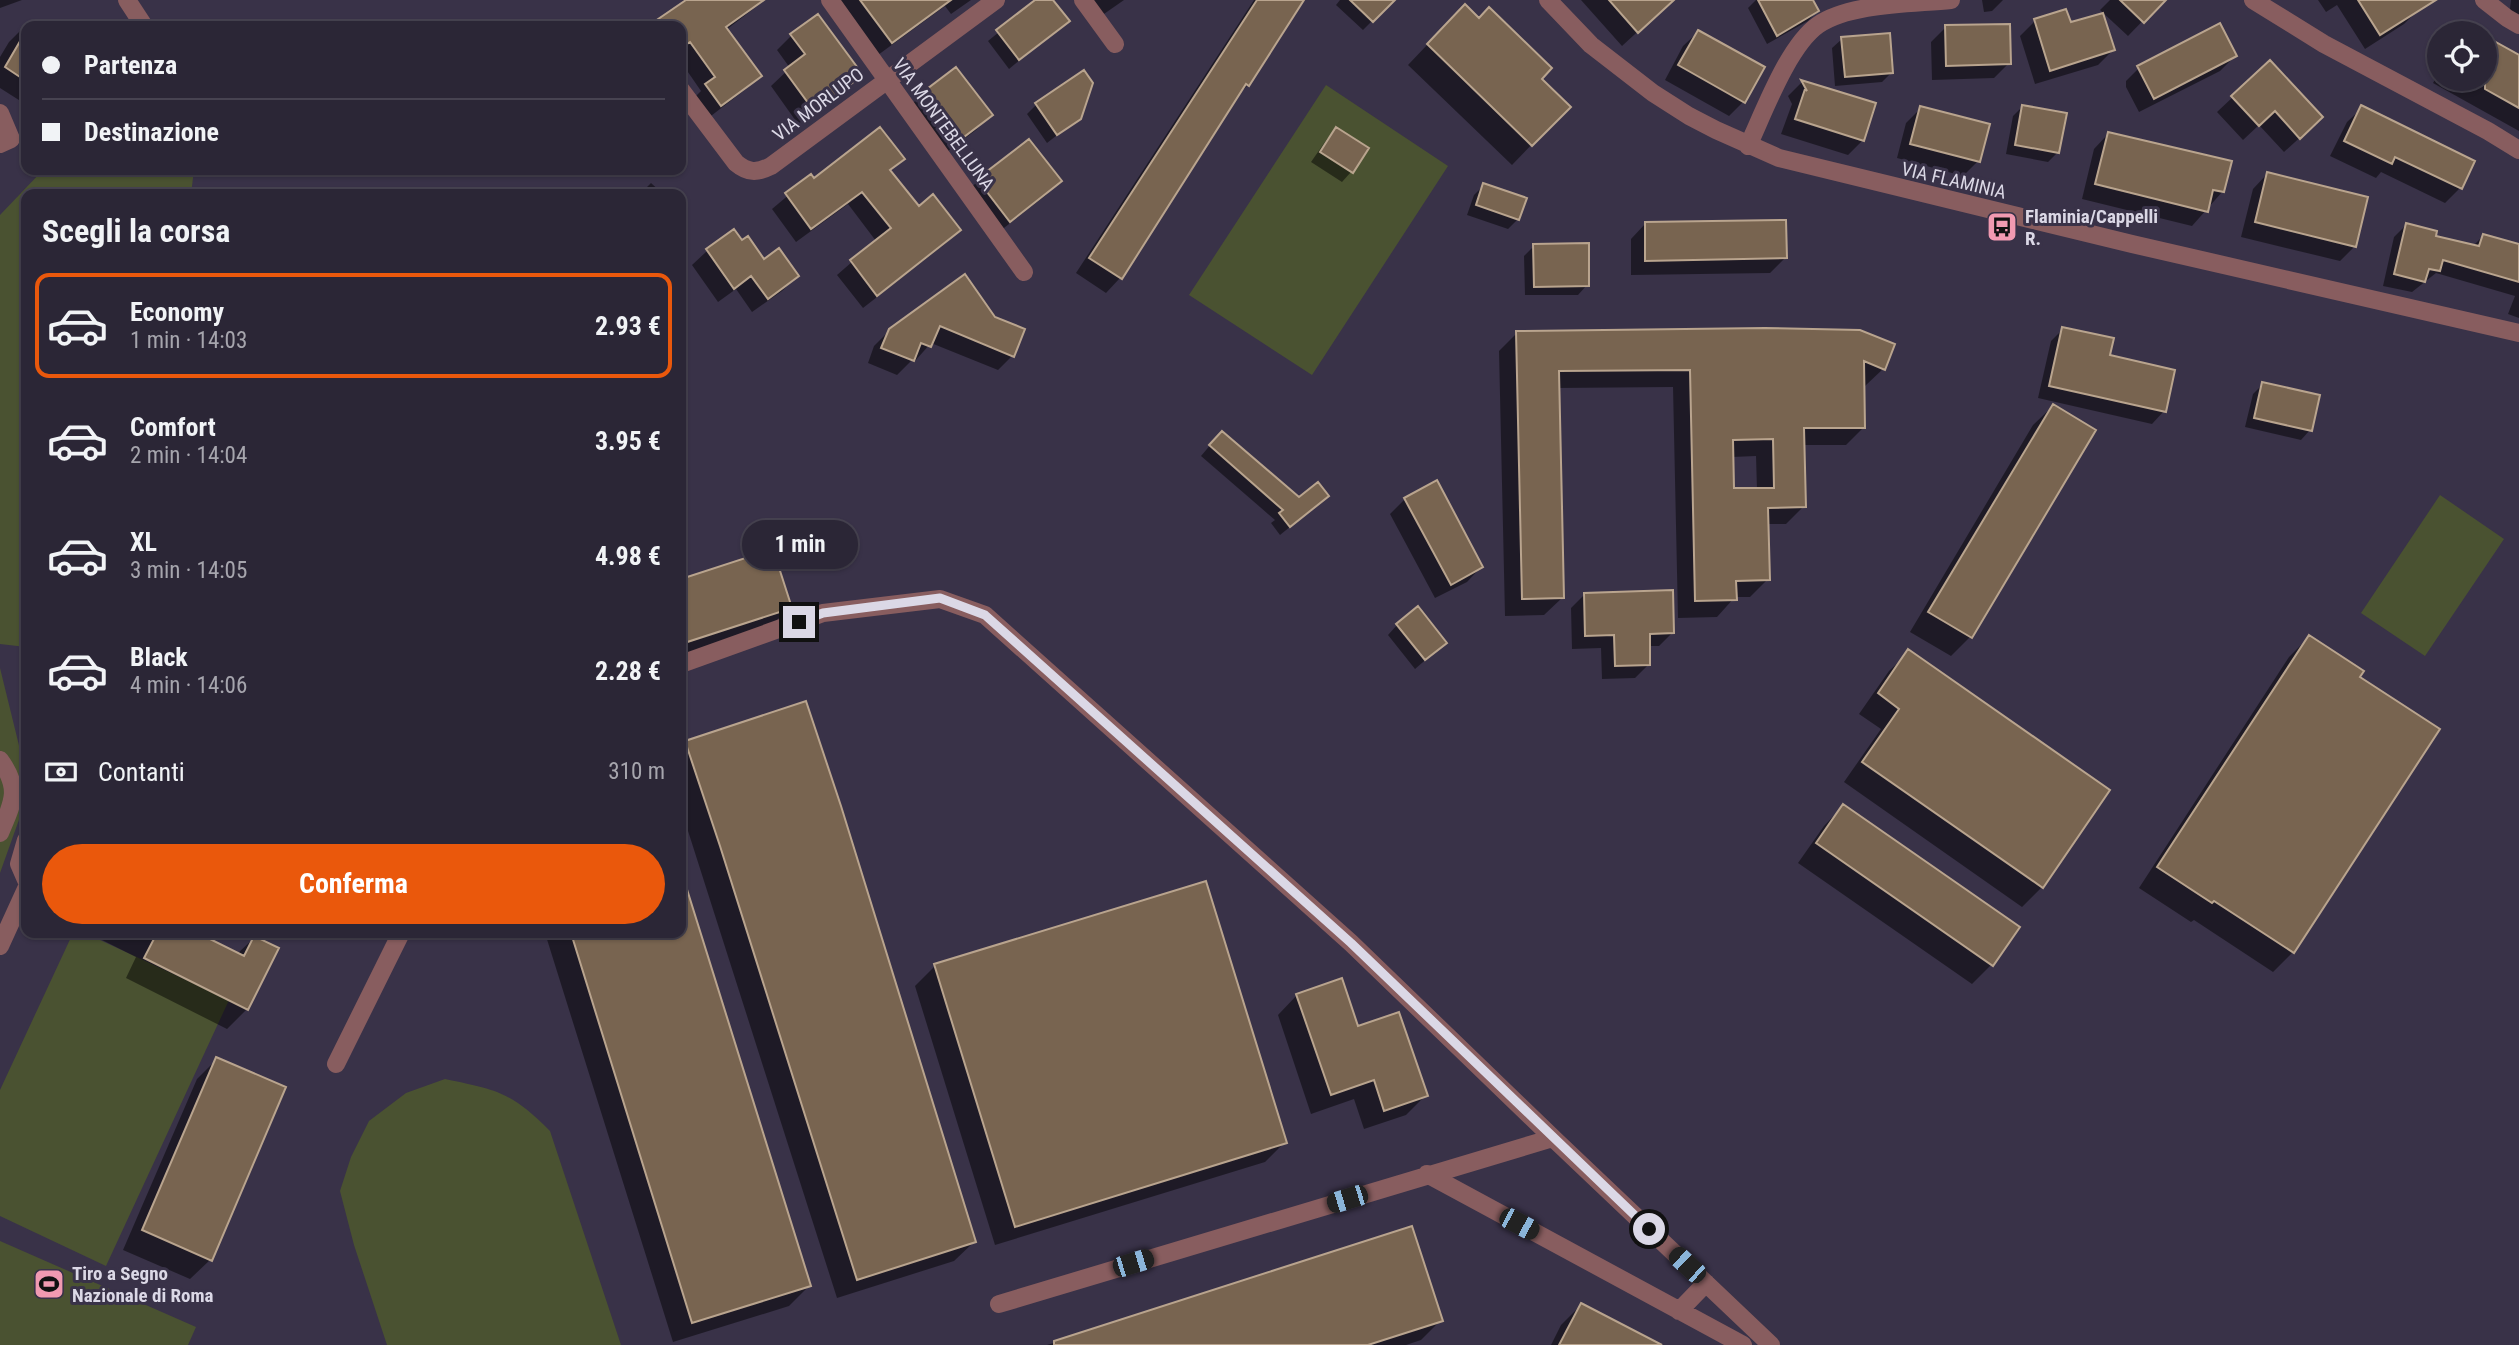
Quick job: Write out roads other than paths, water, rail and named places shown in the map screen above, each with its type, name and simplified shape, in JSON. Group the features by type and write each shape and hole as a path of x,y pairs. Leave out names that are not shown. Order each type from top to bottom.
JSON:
{"street":[{"path":"127,0 141,21"},
{"name":"VIA MONTEBELLUNA","path":"830,0 1024,272"},
{"name":"VIA MORLUPO","path":"686,97 736,163 752,172 771,166 996,0"},
{"path":"1083,0 1115,44"},
{"name":"VIA FLAMINIA","path":"1548,0 1591,45 1653,93 1689,116 1748,146 1779,158 2519,333"},
{"path":"1748,146 1793,53 1808,33 1819,25 1830,18 1865,9 1951,0"},
{"path":"2253,0 2323,44 2519,150"},
{"path":"2484,0 2519,25"},
{"path":"0,113 10,139 0,144"},
{"path":"686,662 823,613 940,598 985,615 1351,943 1771,1345"},
{"path":"0,760 10,775 14,788 11,806 0,833"},
{"path":"0,946 21,900"},
{"path":"336,1064 399,938"},
{"path":"999,1304 1553,1138"},
{"path":"1427,1174 1743,1345"},
{"path":"1679,1311 1706,1283"}],"place":[{"name":"Flaminia/Cappelli R.","path":"2002,227"},
{"name":"Tiro a Segno Nazionale di Roma","path":"49,1284"}]}
